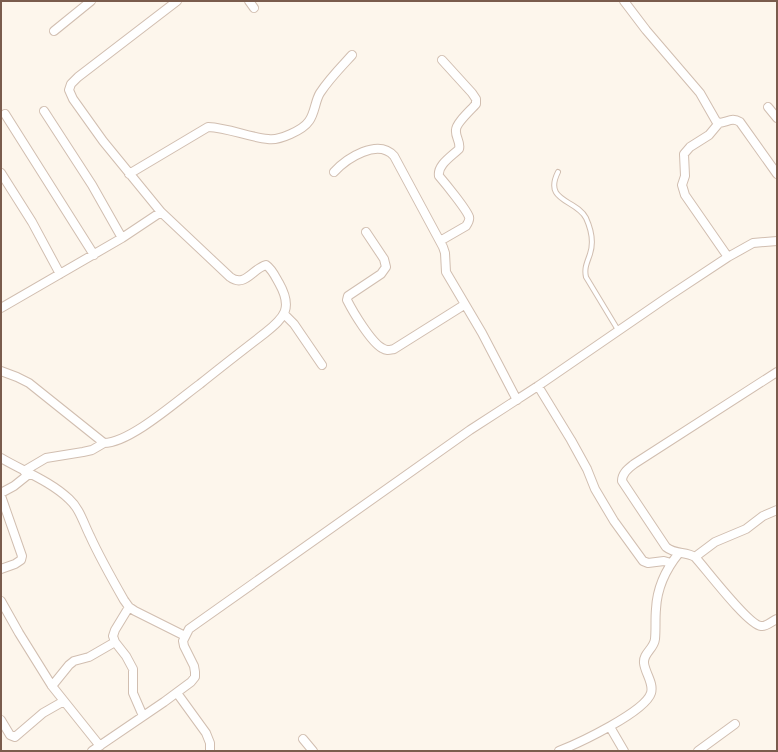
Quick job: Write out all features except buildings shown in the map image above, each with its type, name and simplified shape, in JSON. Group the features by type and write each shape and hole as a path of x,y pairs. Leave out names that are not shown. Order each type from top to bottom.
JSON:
{"street":[{"path":"54,31 91,1"},
{"path":"1,569 15,564 21,560 22,556 1,494 14,486 27,473 46,458 92,450 104,443 110,443 124,438 154,419 265,333 280,320 284,314 287,299 270,268 266,265 261,266 241,281 235,280 161,212 103,141 73,99 69,90 71,84 78,77 177,1"},
{"path":"624,1 646,30 700,93 711,114 719,123"},
{"path":"129,174 208,127 221,128 270,140 277,139 299,130 309,122 319,94 352,55"},
{"path":"440,241 466,226 469,222 469,217 465,210 439,176 439,172 441,167 459,149 460,145 455,131 457,126 476,104 476,99 472,93 442,60"},
{"path":"768,107 777,118"},
{"path":"44,111 82,168 122,238"},
{"path":"5,114 94,255"},
{"path":"728,257 685,195 682,185 685,176 684,154 690,147 709,135 719,123 730,119 735,119 740,122 777,174"},
{"path":"334,172 343,162 355,155 380,148 389,150 394,156 440,241 445,253 446,272 482,334 517,400"},
{"path":"1,173 32,222 60,274"},
{"path":"1,308 94,255 161,212"},
{"path":"366,232 384,259 386,266 381,274 348,296 347,300 373,340 381,348 387,350 394,349 464,305"},
{"path":"92,751 177,693 195,677 194,666 183,641 189,629 470,430 538,386 728,257 753,244 770,240 777,241"},
{"path":"284,314 294,324 322,366"},
{"path":"1,371 29,383 104,443"},
{"path":"777,372 626,470 622,477 622,481 666,547 679,554 689,554 695,557 746,616 756,625 761,627 777,619"},
{"path":"538,386 571,440 614,521 643,561 648,563 664,561 671,563"},
{"path":"1,458 55,488 76,505 95,546 129,607 185,636"},
{"path":"695,557 715,542 746,529 763,516 777,510"},
{"path":"559,751 628,716 647,700 651,692 651,684 644,664 644,658 653,646 655,640 656,608 663,577 671,563 679,554"},
{"path":"1,601 52,686 100,746"},
{"path":"129,607 113,636 115,642 126,656 133,669 133,693 143,716"},
{"path":"52,686 69,665 89,657 115,642"},
{"path":"177,693 206,733 210,743 210,751"},
{"path":"1,720 10,736 15,737 43,713 64,701"},
{"path":"698,751 735,724"},
{"path":"610,726 624,751"},
{"path":"303,739 312,751"}],"lane":[{"path":"558,172 554,181 556,192 566,202 585,216 590,229 591,248 584,270 586,277 618,331"}]}
